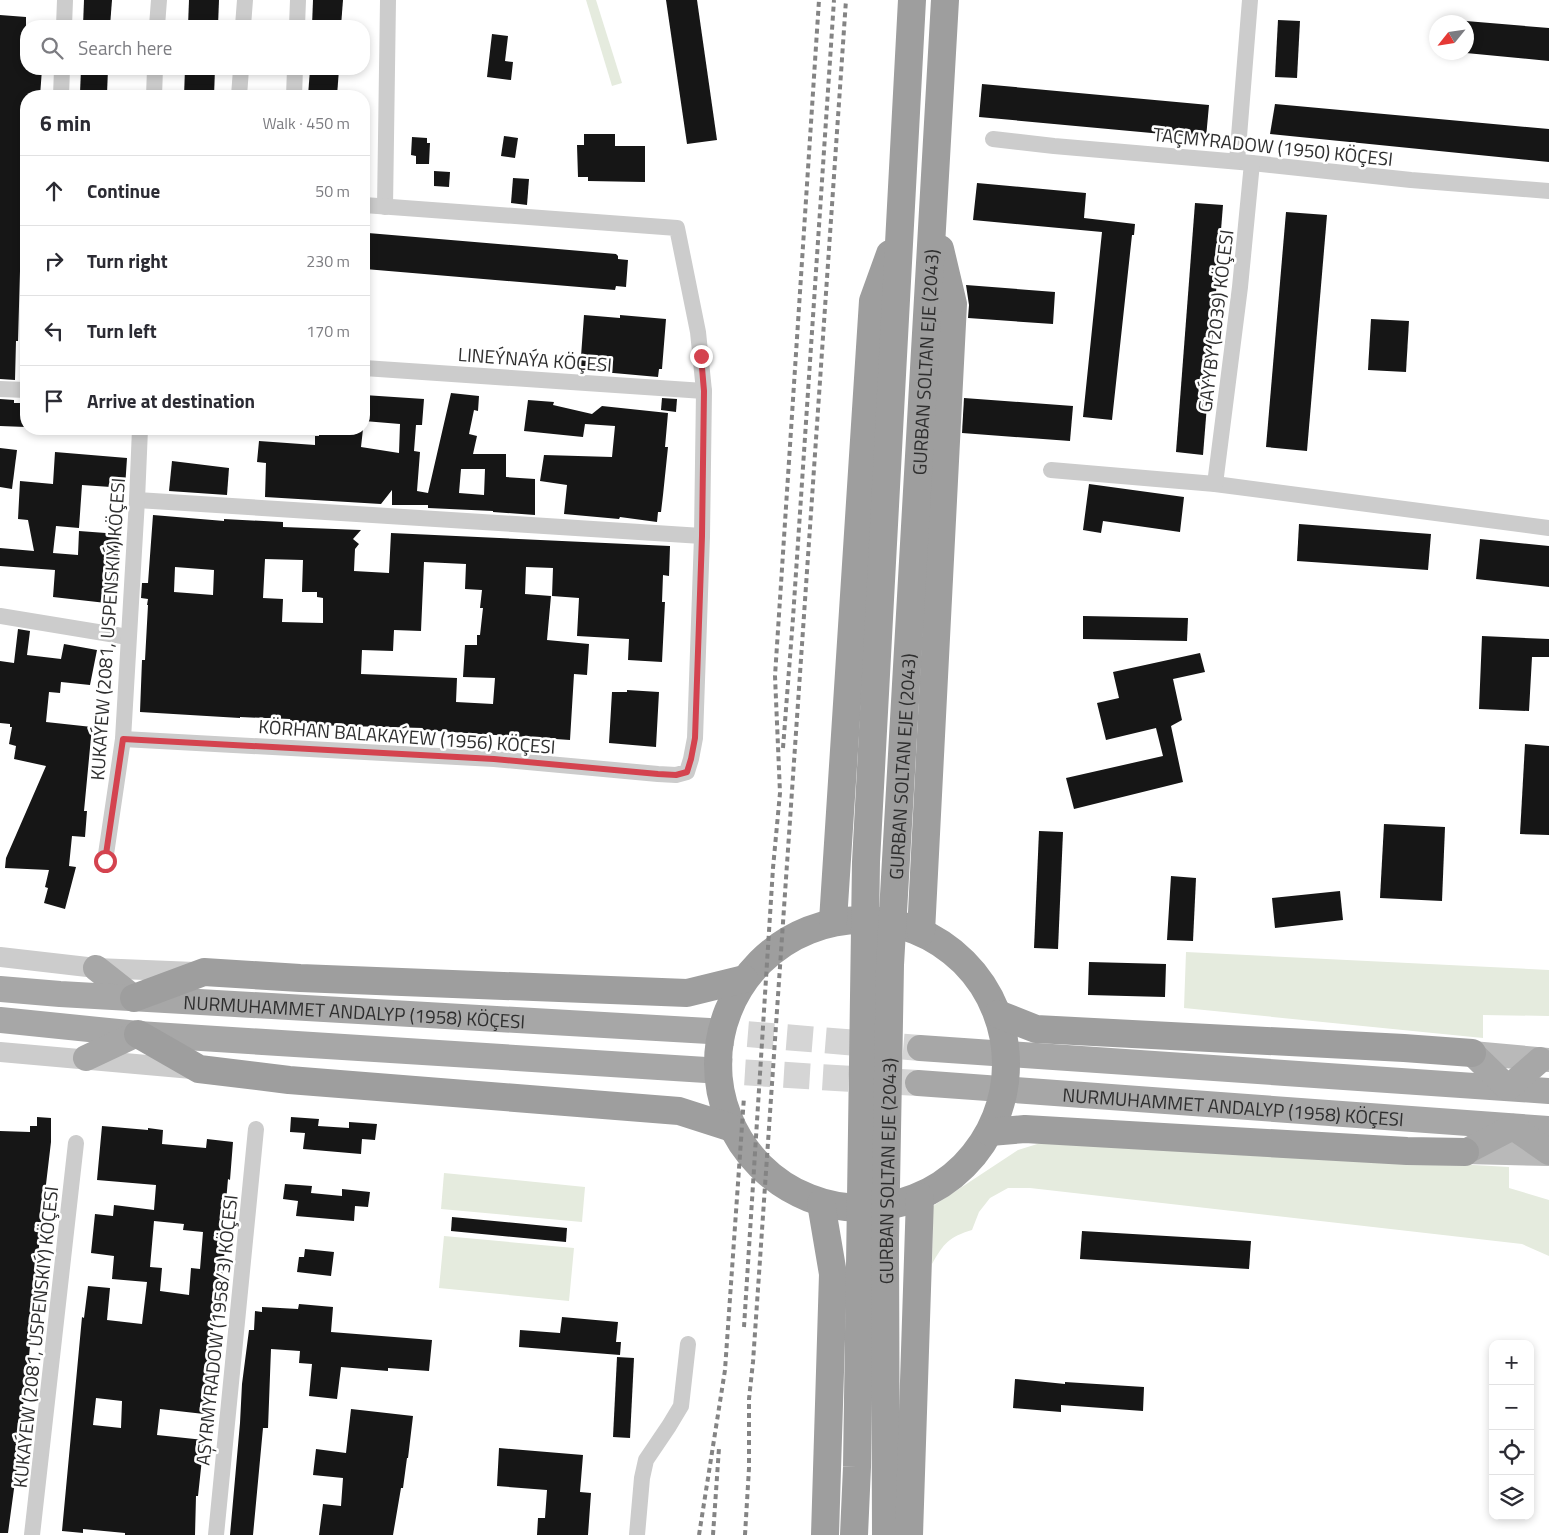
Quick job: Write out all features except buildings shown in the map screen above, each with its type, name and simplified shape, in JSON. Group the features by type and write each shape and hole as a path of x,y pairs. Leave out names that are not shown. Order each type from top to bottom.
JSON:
{"highway":[{"name":"GURBAN SOLTAN EJE (2043)","path":"854,1535 866,862 912,0"},
{"name":"GURBAN SOLTAN EJE (2043)","path":"886,1535 884,1242 890,965 934,223 945,0"},
{"path":"921,932 953,304 934,223"},
{"path":"833,921 873,301 900,227"},
{"path":"872,920 897,924 921,932 953,952 980,984 998,1014 1006,1059 1003,1097 990,1132 968,1163 941,1186 920,1197 888,1207 854,1209 821,1203 788,1189 760,1167 732,1128 721,1098 717,1068 720,1036 729,1006 744,979 758,962 774,949 803,931 833,921 872,920"},
{"path":"134,998 204,972 300,978 687,994 744,979"},
{"path":"998,1014 1036,1029 1472,1053"},
{"path":"138,1034 198,1069 289,1080 679,1111 732,1128"},
{"path":"990,1132 1025,1129 1407,1151 1465,1152"},
{"path":"909,1535 920,1197"},
{"path":"821,1203 833,1274 825,1535"}],"main road":[{"path":"96,968 134,998"},
{"name":"NURMUHAMMET ANDALYP (1958) KÖÇESI","path":"0,989 709,1031"},
{"name":"NURMUHAMMET ANDALYP (1958) KÖÇESI","path":"0,1020 138,1034 706,1070"},
{"path":"86,1058 138,1034"},
{"name":"NURMUHAMMET ANDALYP (1958) KÖÇESI","path":"920,1048 1549,1091"},
{"path":"1472,1053 1545,1060"},
{"path":"1472,1053 1508,1088 1545,1060"},
{"name":"NURMUHAMMET ANDALYP (1958) KÖÇESI","path":"918,1084 1549,1129"},
{"path":"1465,1152 1513,1127 1549,1153"},
{"path":"1465,1152 1549,1153"}],"street":[{"path":"64,20 65,0"},
{"path":"158,20 159,0"},
{"path":"243,20 245,0"},
{"path":"297,20 298,0"},
{"path":"386,207 388,0"},
{"name":"GAÝYBY (2039) KÖÇESI","path":"1215,484 1240,287 1250,0"},
{"path":"61,90 62,75"},
{"path":"154,90 155,75"},
{"path":"239,90 241,75"},
{"path":"294,90 295,75"},
{"name":"TAÇMYRADOW (1950) KÖÇESI","path":"993,139 1245,162 1411,180 1549,191"},
{"path":"137,500 702,536 704,391 698,332 677,228 370,206"},
{"name":"LINEÝNAÝA KÖÇESI","path":"370,368 704,391"},
{"path":"0,389 20,390"},
{"name":"KUKAÝEW (2081, USPENSKIÝ) KÖÇESI","path":"105,861 123,739 140,435"},
{"path":"1051,470 1215,484 1549,528"},
{"name":"KÖRHAN BALAKAÝEW (1956) KÖÇESI","path":"123,739 494,759 658,774 676,775 687,772 695,738 702,536"},
{"path":"0,616 128,637"},
{"path":"0,957 96,968 204,972"},
{"path":"0,1052 198,1069"},
{"name":"AŞYRMYRADOW (1958/3) KÖÇESI","path":"216,1535 256,1129"},
{"name":"KUKAÝEW (2081, USPENSKIÝ) KÖÇESI","path":"32,1535 76,1143"},
{"path":"636,1535 642,1478 646,1460 681,1406 688,1344"}],"shaded area":[{"path":"586,0 596,0 622,83 612,86"},
{"path":"1186,952 1549,970 1549,1016 1483,1015 1483,1038 1184,1008"},
{"path":"1047,1141 1509,1167 1509,1188 1549,1200 1549,1256 1522,1244 1030,1188 1008,1188 990,1198 979,1212 972,1230 952,1238 940,1251 932,1264 933,1206 1018,1150"},
{"path":"444,1173 585,1187 582,1222 441,1209"},
{"path":"444,1236 574,1248 569,1301 439,1288"}],"tunnel":[{"path":"709,1031 920,1048"},
{"path":"706,1070 918,1083"}],"railway":[{"path":"744,1327 773,868 780,793 775,676 819,0"},
{"path":"783,748 834,0"},
{"path":"745,1535 749,1468 749,1399 846,0"},
{"path":"699,1535 725,1370 744,1097"},
{"path":"713,1535 719,1448"}],"route":[{"path":"105,861 123,739 494,759 634,773 676,775 687,772 695,738 702,536 704,391 701,356"}]}
